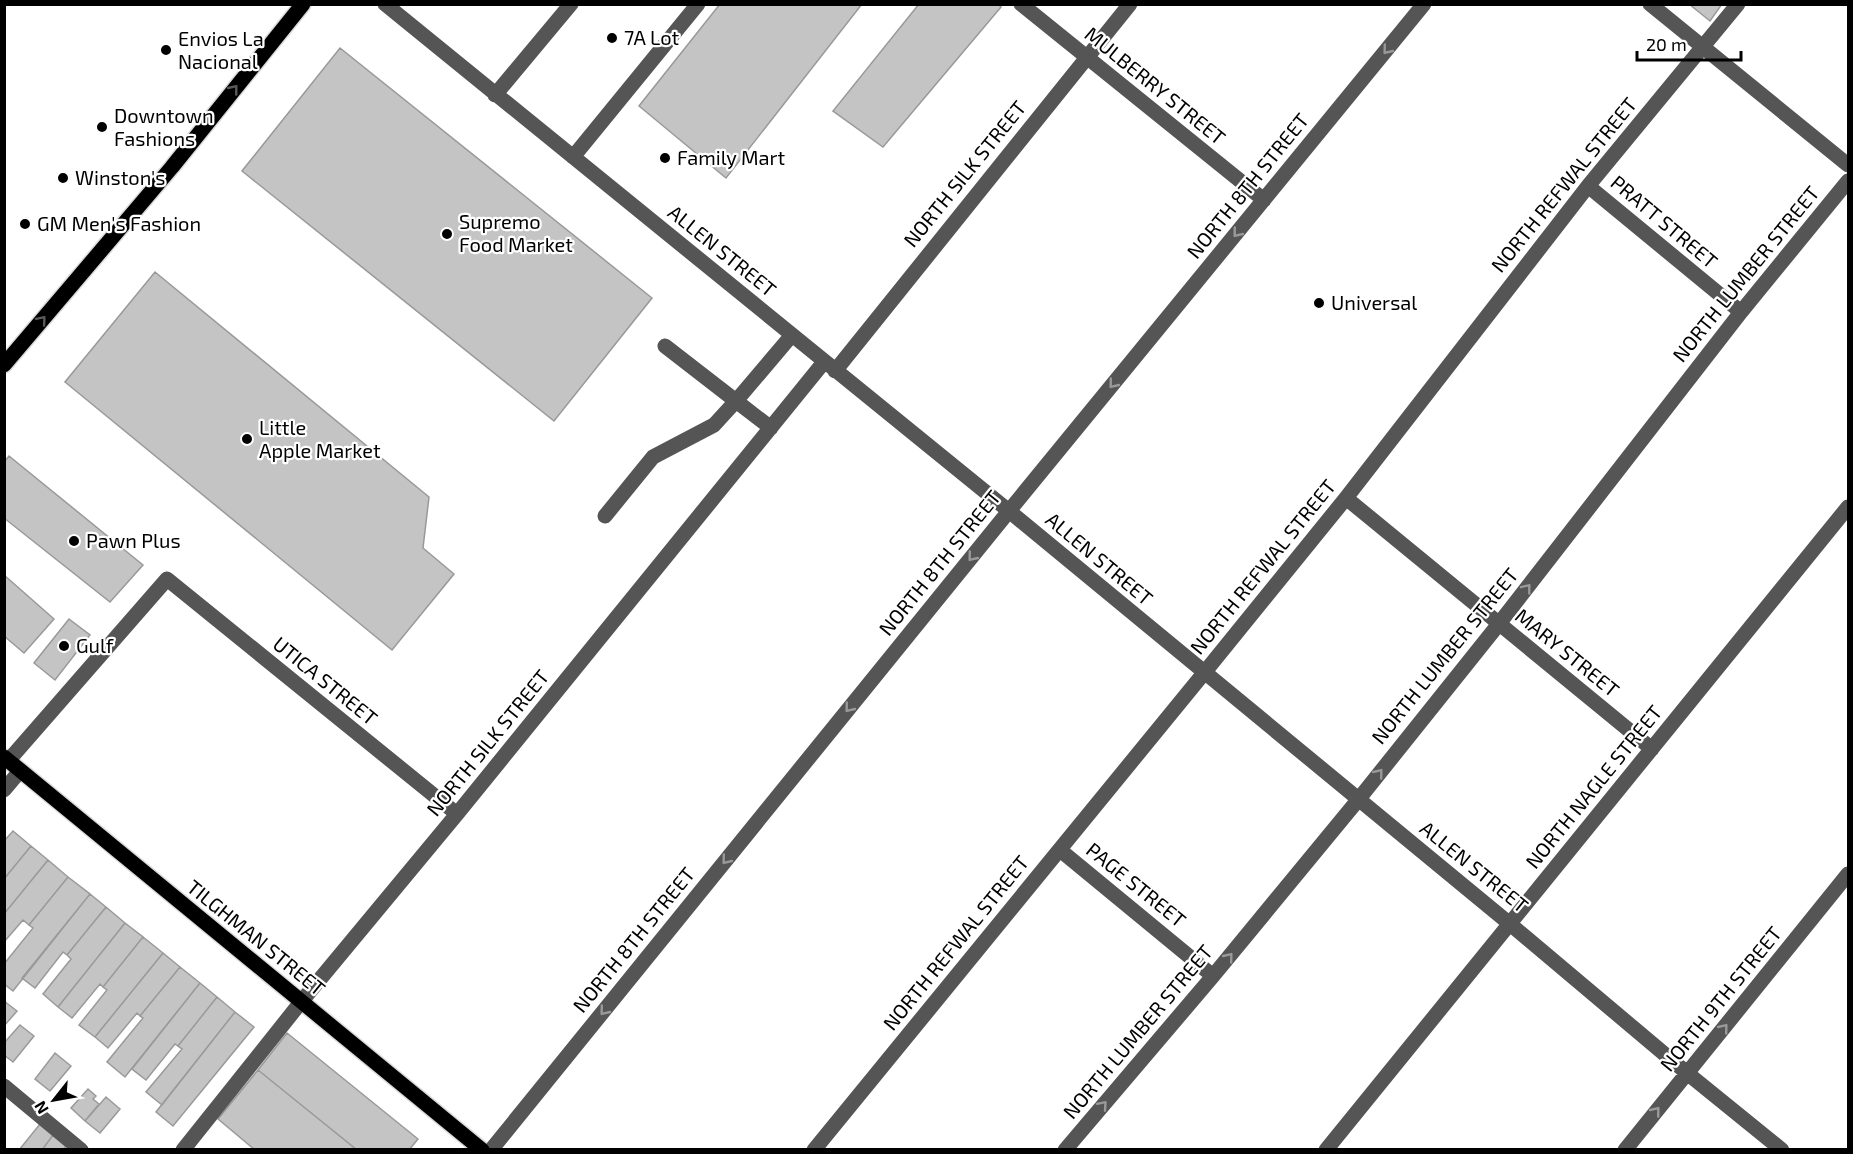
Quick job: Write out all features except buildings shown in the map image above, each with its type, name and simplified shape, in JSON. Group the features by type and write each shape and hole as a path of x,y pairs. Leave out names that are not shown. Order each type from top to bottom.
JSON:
{"main road":[{"path":"4,365 172,167 303,4"},
{"name":"TILGHMAN STREET","path":"11,763 482,1149"}],"street":[{"name":"ALLEN STREET","path":"385,4 1009,511 1510,924 1687,1074 1782,1149"},
{"path":"495,95 571,4"},
{"path":"573,157 698,4"},
{"name":"MULBERRY STREET","path":"1021,4 1264,200"},
{"name":"NORTH SILK STREET","path":"183,1149 771,428 829,367 1130,4"},
{"name":"NORTH 8TH STREET","path":"491,1149 1424,4"},
{"path":"1650,4 1848,165"},
{"name":"NORTH REFWAL STREET","path":"814,1149 1346,498 1588,186 1738,4"},
{"name":"NORTH LUMBER STREET","path":"1065,1149 1214,976 1358,800 1740,312 1848,181"},
{"name":"PRATT STREET","path":"1588,186 1740,312"},
{"path":"605,516 652,457 714,426 792,335"},
{"path":"665,346 771,428"},
{"name":"MARY STREET","path":"1346,498 1652,749"},
{"name":"NORTH NAGLE STREET","path":"1326,1149 1848,507"},
{"name":"UTICA STREET","path":"11,763 167,579 457,814"},
{"path":"4,790 11,763"},
{"name":"PAGE STREET","path":"1060,850 1214,976"},
{"name":"NORTH 9TH STREET","path":"1625,1149 1848,874"},
{"path":"4,1086 81,1149"}],"place":[{"name":"7A Lot","path":"612,38"},
{"name":"Envios La Nacional","path":"166,50"},
{"name":"Downtown Fashions","path":"102,127"},
{"name":"Family Mart","path":"665,158"},
{"name":"Winston's","path":"63,178"},
{"name":"GM Men's Fashion","path":"25,224"},
{"name":"Supremo Food Market","path":"447,234"},
{"name":"Universal","path":"1319,303"},
{"name":"Little Apple Market","path":"247,439"},
{"name":"Pawn Plus","path":"74,541"},
{"name":"Gulf","path":"64,646"}]}
